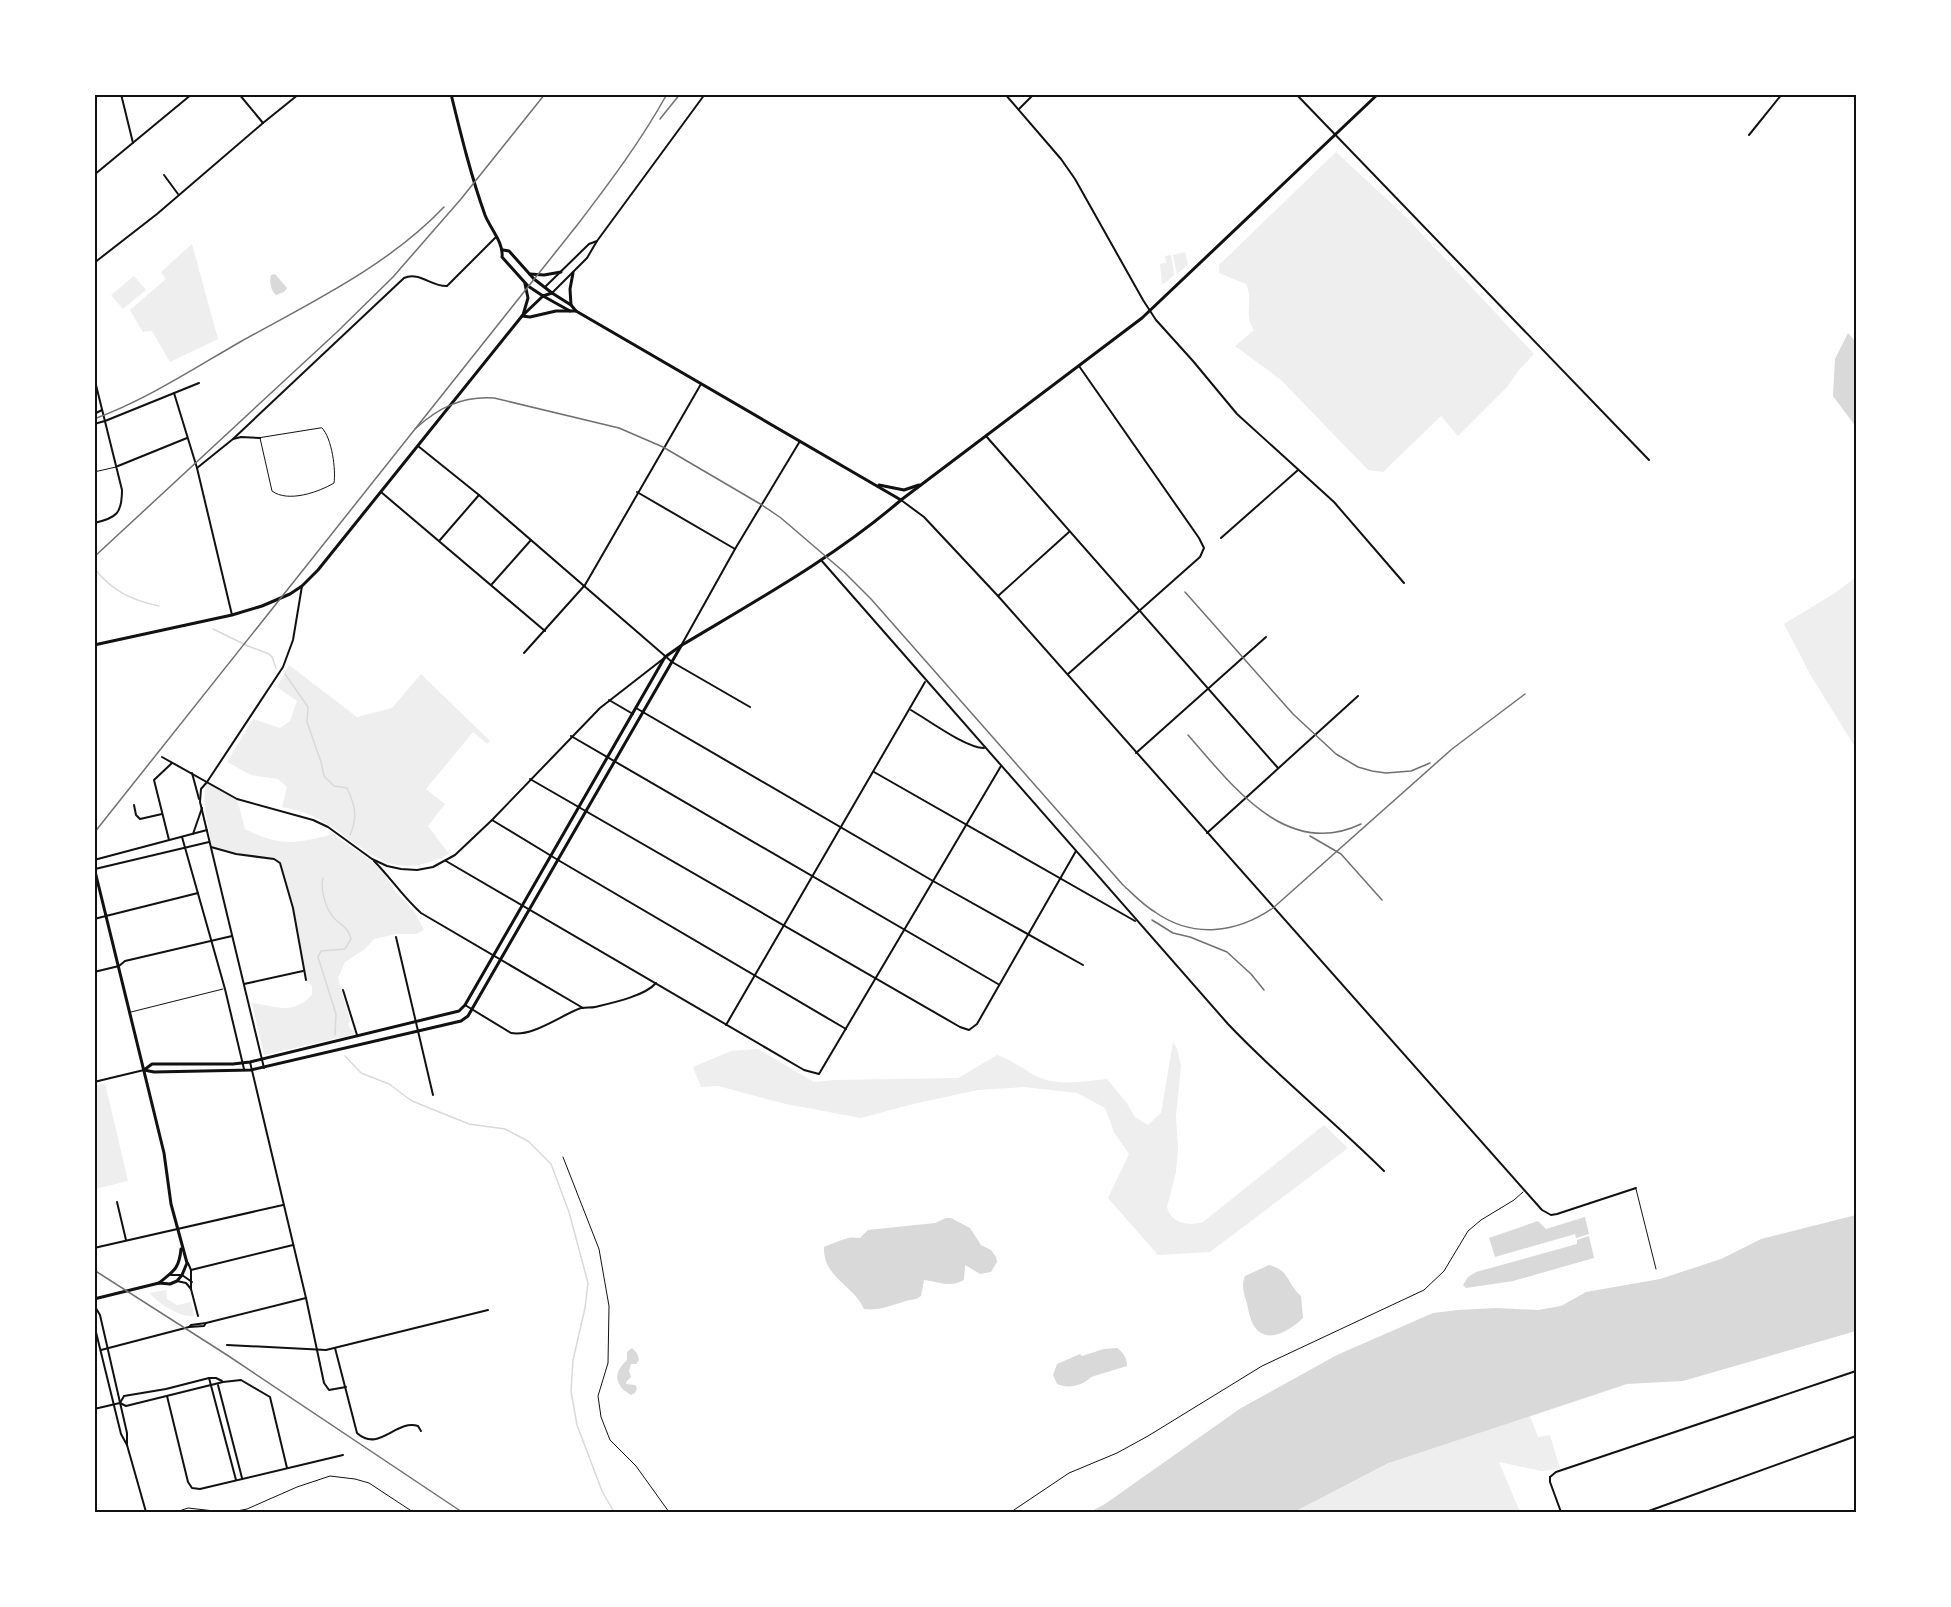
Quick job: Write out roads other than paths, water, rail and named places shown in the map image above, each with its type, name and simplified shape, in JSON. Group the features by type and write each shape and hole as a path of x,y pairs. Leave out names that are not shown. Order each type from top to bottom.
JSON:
{"main road":[{"path":"451,94 473,178 486,216 503,250 502,257 524,282 570,311"},
{"path":"144,1070 152,1064 243,1064 459,1011 465,1005 665,657 870,527 901,500 1150,311 1378,94"},
{"path":"503,250 509,251 529,274 576,311 901,500"},
{"path":"529,274 544,275 561,272"},
{"path":"571,305 570,289 573,273"},
{"path":"522,316 528,298 524,282"},
{"path":"543,296 545,287"},
{"path":"94,645 232,615 280,598 302,586 318,570 522,316 543,296 552,293"},
{"path":"522,316 530,317 556,311 576,311"},
{"path":"876,485 904,490 924,484"},
{"path":"144,1070 154,1072 245,1071 264,1068 461,1021 468,1016 682,645"},
{"path":"95,868 164,1153 169,1194 181,1248 187,1260 186,1267 177,1281 168,1285 159,1283"},
{"path":"94,1299 159,1283 171,1275 178,1266 181,1248"}],"street":[{"path":"121,94 133,143"},
{"path":"94,175 192,94"},
{"path":"239,94 263,123"},
{"path":"94,263 157,214 299,94"},
{"path":"1005,94 1061,159 1075,179 1150,311 1237,414 1334,502 1404,583"},
{"path":"1018,110 1034,94"},
{"path":"1296,94 1649,460"},
{"path":"1749,135 1782,94"},
{"path":"552,293 587,258 703,96"},
{"path":"164,175 179,195"},
{"path":"197,468 232,439 404,278 414,275 435,285 447,286 496,237"},
{"path":"545,287 589,244 597,241"},
{"path":"1068,674 1200,557 1204,548 1079,366"},
{"path":"94,376 118,466 122,490 120,509 112,519 94,523"},
{"path":"94,423 105,421 199,383"},
{"path":"524,653 585,585 701,384"},
{"path":"174,393 197,468 232,615"},
{"path":"94,414 102,410"},
{"path":"986,436 1278,768"},
{"path":"118,466 188,438"},
{"path":"232,439 260,438"},
{"path":"682,645 735,549 800,441"},
{"path":"418,446 585,585 672,663 750,707"},
{"path":"1221,538 1299,470"},
{"path":"381,492 545,631"},
{"path":"637,492 735,549"},
{"path":"440,540 479,495"},
{"path":"901,500 924,517 998,596 1542,1210 1551,1215 1557,1214 1636,1188"},
{"path":"998,596 1070,531"},
{"path":"492,584 531,540"},
{"path":"821,560 1137,921 1265,1062 1356,1142 1384,1171"},
{"path":"200,802 201,789 283,667 293,640 302,586"},
{"path":"1136,753 1266,637"},
{"path":"372,859 387,866 417,870 433,867 455,855 609,700 665,657"},
{"path":"646,672 653,679"},
{"path":"726,1024 926,681"},
{"path":"1207,832 1358,696"},
{"path":"609,700 633,714"},
{"path":"636,708 933,881 1083,965"},
{"path":"911,710 966,744 985,748"},
{"path":"571,736 998,984"},
{"path":"162,757 222,793 313,820 328,827 372,859 407,901 421,913 583,1008"},
{"path":"169,840 154,780 172,762"},
{"path":"446,861 804,1070 819,1074 1001,766"},
{"path":"874,772 1137,921"},
{"path":"192,773 212,847 231,936 264,1068"},
{"path":"530,779 783,926 969,1030 977,1024 1076,851"},
{"path":"134,805 136,816 140,819 162,814"},
{"path":"193,834 202,808"},
{"path":"492,820 846,1029"},
{"path":"94,860 207,830"},
{"path":"182,837 225,989 245,1071"},
{"path":"95,868 210,842"},
{"path":"212,847 280,862 293,908 306,980"},
{"path":"94,919 198,893"},
{"path":"94,972 119,966 124,962 231,936"},
{"path":"396,937 433,1095"},
{"path":"244,984 304,971"},
{"path":"465,1005 511,1033 517,1034 583,1008 617,1001 650,989 656,983"},
{"path":"344,990 357,1035"},
{"path":"250,1062 326,1388 334,1391 346,1387"},
{"path":"94,1082 144,1070"},
{"path":"117,1202 126,1239"},
{"path":"94,1248 284,1205"},
{"path":"190,1270 293,1245"},
{"path":"187,1260 198,1316"},
{"path":"171,1275 182,1275 192,1282"},
{"path":"177,1281 186,1283 191,1289"},
{"path":"101,1350 189,1327 204,1326 206,1323 306,1298"},
{"path":"94,1305 100,1315 108,1348 127,1433 127,1444"},
{"path":"227,1345 317,1351 488,1310"},
{"path":"94,1324 121,1434 127,1444 146,1512"},
{"path":"335,1348 357,1433 366,1440 385,1436 408,1425 418,1426 421,1431"},
{"path":"1561,1512 1548,1477 1556,1472 1857,1371"},
{"path":"209,1378 236,1480"},
{"path":"94,1409 120,1402 124,1396 166,1389 209,1378 216,1378 223,1382"},
{"path":"216,1378 242,1478"},
{"path":"120,1402 126,1406 223,1382 241,1380 270,1397 287,1468"},
{"path":"167,1396 188,1482 192,1488 200,1489 343,1455"},
{"path":"1646,1512 1857,1436"},
{"path":"1840,1512 1857,1511"}],"lane":[{"path":"322,428 328,437 335,472 333,485 299,495 281,495 272,491 260,438 322,428"},
{"path":"94,472 118,466"},
{"path":"130,1012 225,989"},
{"path":"563,1157 599,1250 609,1306 608,1363 598,1396 601,1417 610,1440 636,1466 669,1512"},
{"path":"1636,1188 1656,1269"},
{"path":"1011,1512 1069,1473 1117,1453 1148,1436 1262,1366 1424,1290 1444,1270 1468,1231 1525,1191"},
{"path":"232,1512 247,1509 297,1487 330,1476 369,1483 413,1512"},
{"path":"177,1512 188,1508 223,1512"}],"waterway":[{"path":"94,568 115,589 140,601 159,606"},
{"path":"213,629 269,654 276,668"},
{"path":"285,674 308,707 307,722 324,776 334,786 347,788 350,794 355,817 350,835"},
{"path":"323,878 322,888 327,906 332,916 347,930 351,939 345,949 321,951 318,957 336,1014 335,1035"},
{"path":"345,1056 361,1073 389,1084 412,1101 469,1124 505,1129 528,1141 551,1164 569,1212 588,1283 585,1308 573,1360 571,1391 577,1425 602,1491 614,1512"}],"railway":[{"path":"94,557 337,332 393,277 461,199 545,94"},
{"path":"94,833 578,224 636,145 667,94"},
{"path":"660,119 680,94"},
{"path":"94,419 151,393 321,298 398,248 444,207"},
{"path":"415,429 441,409 461,401 494,398 619,428 663,447 762,505 781,518 844,572 871,599 1123,885 1142,903 1170,921 1184,926 1215,930 1230,927 1245,923 1273,908 1452,749 1525,694"},
{"path":"1185,592 1293,714 1336,754 1358,767 1386,773 1411,771 1430,763"},
{"path":"1188,735 1242,795 1263,812 1285,825 1309,832 1334,833 1361,824"},
{"path":"1310,836 1341,854 1382,900"},
{"path":"1152,920 1173,933 1190,937 1227,952 1251,974 1264,990"},
{"path":"94,1270 227,1355 462,1512"}]}
